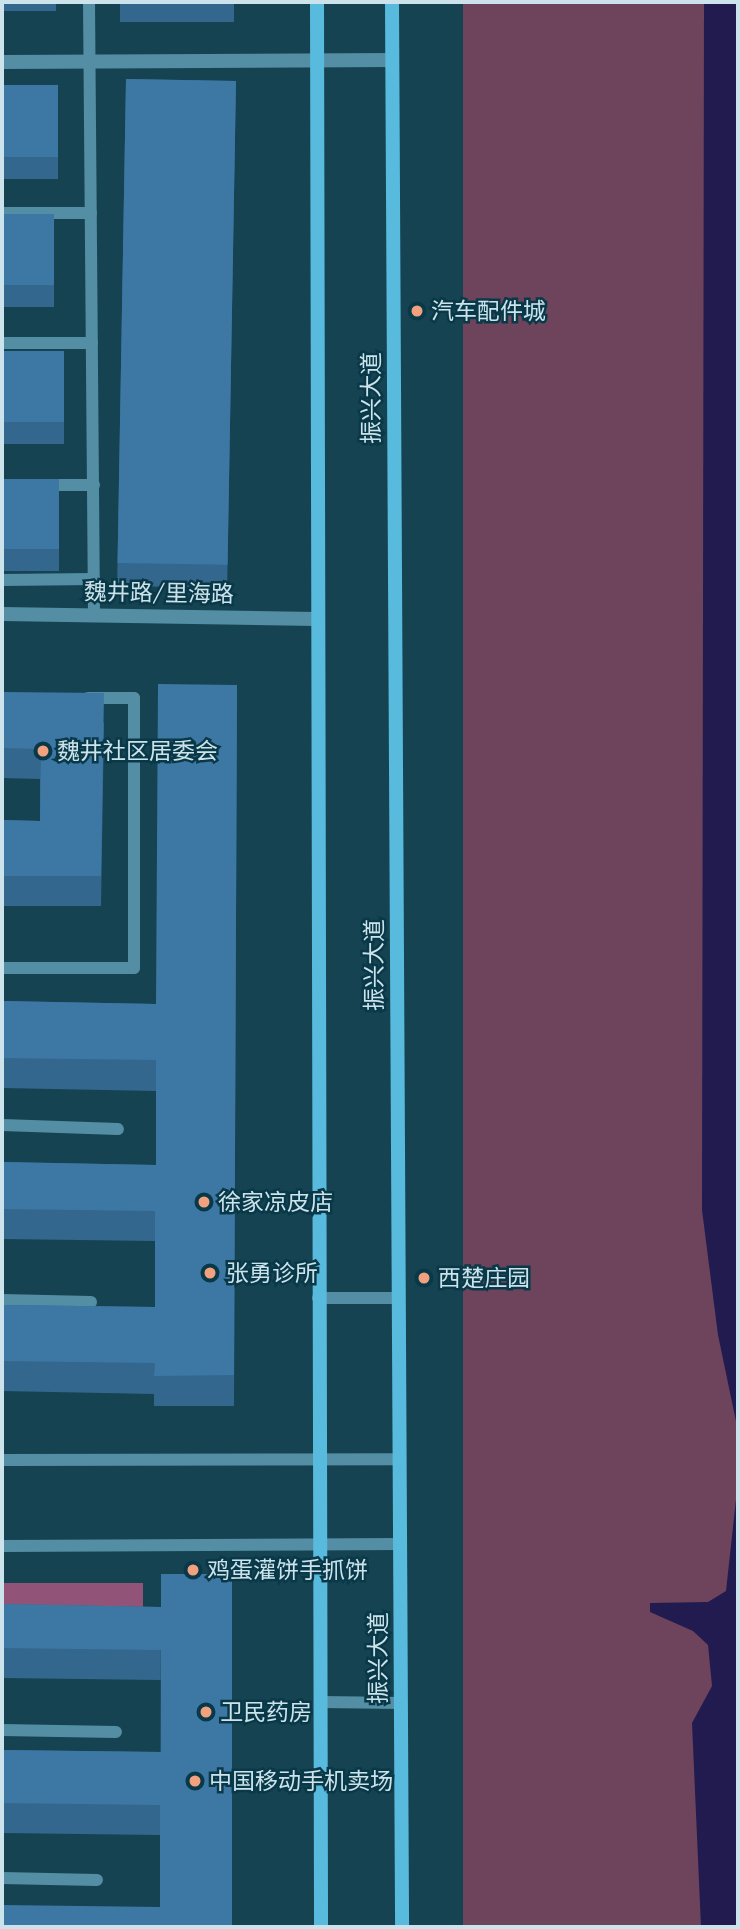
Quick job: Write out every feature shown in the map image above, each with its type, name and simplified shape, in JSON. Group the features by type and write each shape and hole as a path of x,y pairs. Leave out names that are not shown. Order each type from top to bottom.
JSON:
{"main road":[{"path":"317,2 316,619 321,1927"},
{"name":"振兴大道","path":"391,2 402,1927"}],"street":[{"path":"2,62 392,60"},
{"name":"魏井路/里海路","path":"2,614 316,619"}],"lane":[{"path":"89,2 94,614"},
{"path":"2,213 91,213"},
{"path":"2,343 92,343"},
{"path":"28,485 93,485"},
{"path":"2,580 94,579"},
{"path":"2,968 134,968 134,698 68,698"},
{"path":"2,1125 118,1129"},
{"path":"318,1298 399,1298"},
{"path":"2,1300 91,1302"},
{"path":"2,1460 400,1459"},
{"path":"2,1546 400,1544"},
{"path":"320,1702 401,1703"},
{"path":"2,1730 116,1732"},
{"path":"2,1878 97,1880"}],"shaded area":[{"path":"463,2 738,2 738,1927 463,1927"},
{"path":"704,2 738,2 738,1431 718,1335 702,1210"},
{"path":"738,1481 738,1927 701,1927 692,1723 712,1686 708,1645 693,1631 650,1612 650,1603 708,1602 726,1591"},
{"path":"2,1583 143,1583 143,1635 2,1635"}],"building":[{"path":"126,79 236,81 228,565 118,563"},
{"path":"2,85 58,85 58,157 2,157"},
{"path":"2,214 54,214 54,285 2,285"},
{"path":"2,351 64,351 64,422 2,422"},
{"path":"2,479 59,479 59,549 2,549"},
{"path":"158,684 237,685 234,1375 154,1376 155,1363 2,1361 2,1305 155,1307 155,1211 2,1209 2,1162 156,1165 156,1060 2,1058 2,1001 156,1004"},
{"path":"2,692 104,693 101,876 2,876 2,820 40,821 41,749 2,748"},
{"path":"161,1574 232,1574 232,1927 2,1927 2,1905 160,1907 160,1805 2,1803 2,1750 161,1752 161,1650 2,1648 2,1604 161,1607"}],"place":[{"name":"汽车配件城","path":"417,311"},
{"name":"魏井社区居委会","path":"43,751"},
{"name":"徐家凉皮店","path":"204,1202"},
{"name":"张勇诊所","path":"210,1273"},
{"name":"西楚庄园","path":"424,1278"},
{"name":"鸡蛋灌饼手抓饼","path":"193,1570"},
{"name":"卫民药房","path":"206,1712"},
{"name":"中国移动手机卖场","path":"195,1781"}]}
